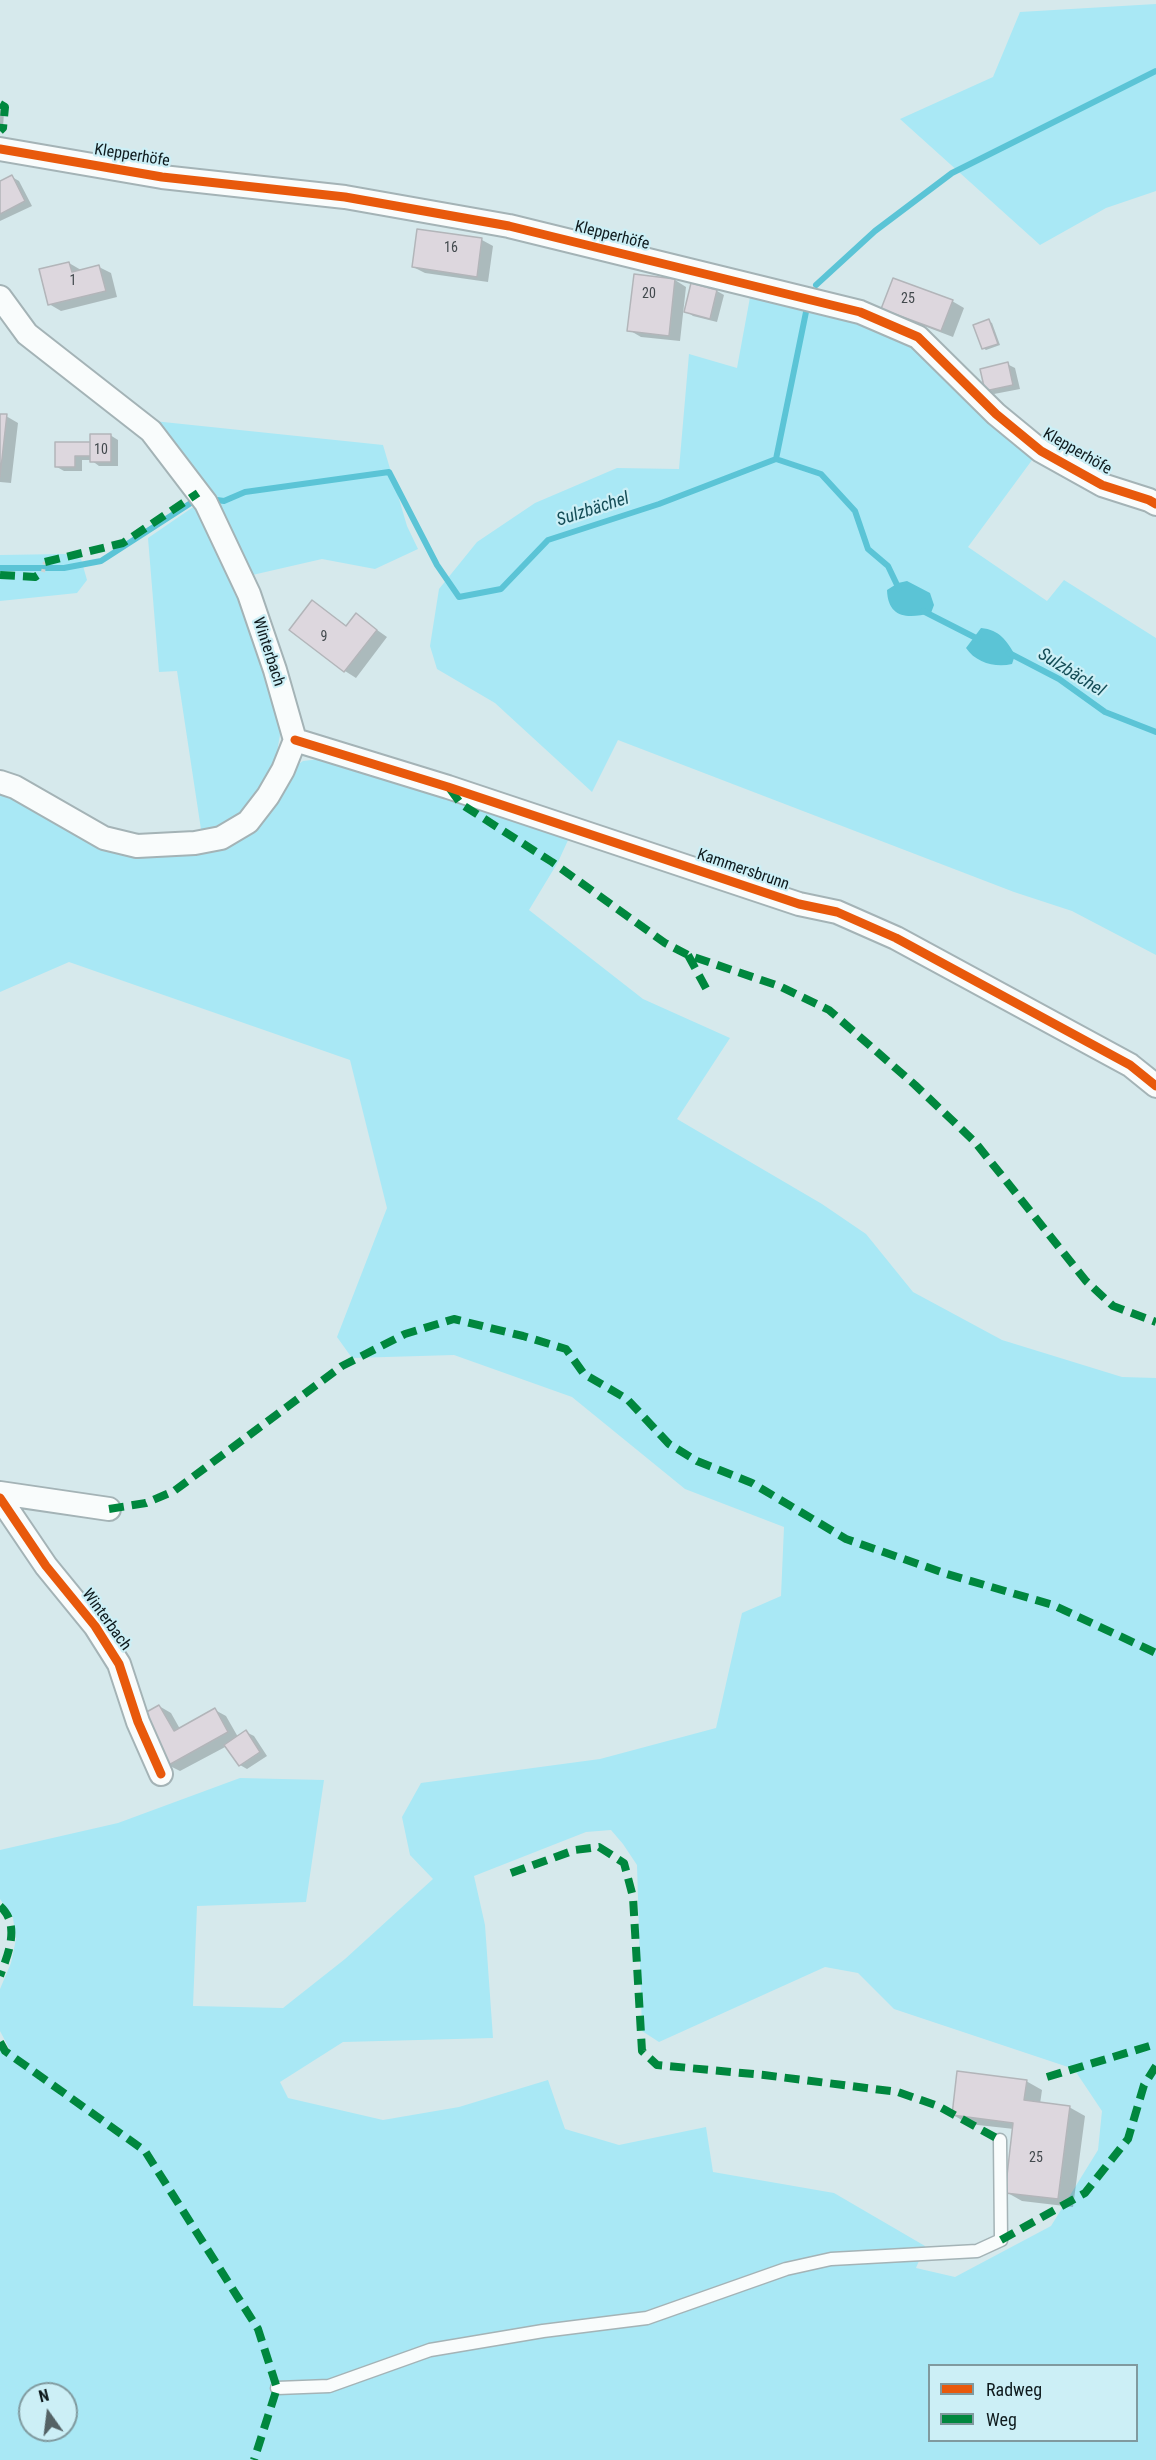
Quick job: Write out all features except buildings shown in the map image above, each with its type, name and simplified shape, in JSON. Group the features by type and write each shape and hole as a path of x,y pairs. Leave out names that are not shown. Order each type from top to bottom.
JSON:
{"street":[{"name":"Klepperhöfe","path":"0,149 162,177 345,197 509,226 860,312 918,338 996,414 1041,451 1102,485 1156,504"},
{"name":"Winterbach","path":"0,297 27,334 151,431 202,499 249,594 275,670 295,740"},
{"path":"0,782 15,787 104,837 137,846 195,843 221,838 248,822 268,796 283,770 295,740"},
{"name":"Kammersbrunn","path":"295,740 448,787 799,904 837,912 896,938 1130,1065 1156,1086"},
{"path":"0,1493 108,1509"},
{"name":"Winterbach","path":"0,1498 46,1566 95,1626 119,1664 138,1722 161,1774"}],"lane":[{"path":"277,2388 329,2386 430,2350 543,2331 647,2318 786,2269 831,2259 977,2251 1001,2240 999,2140"}],"path":[{"path":"44,572 45,562"}],"shaded area":[{"path":"1156,4 1156,191 1106,208 1040,245 900,119 993,77 1020,12"},
{"path":"751,292 843,313 919,345 1035,456 968,547 1047,601 1064,580 1156,638 1156,955 1072,911 1014,892 618,740 592,792 495,703 437,669 430,646 439,589 477,542 535,503 617,468 679,469 689,354 737,368"},
{"path":"144,420 383,445 407,526 418,549 375,569 322,559 248,576"},
{"path":"199,503 244,597 281,729 275,764 245,815 202,836 177,671 159,672 148,538"},
{"path":"65,554 81,559 87,580 77,593 0,601 0,555"},
{"path":"907,581 930,593 934,605 931,613 907,616 895,611 891,606 887,590 898,583"},
{"path":"981,628 998,633 1005,640 1015,655 1012,664 987,663 970,653 966,648"},
{"path":"320,759 425,786 569,838 558,862 529,910 643,999 730,1038 677,1119 822,1204 866,1234 913,1292 1002,1340 1122,1377 1156,1378 1156,2460 0,2460 0,2048 10,2050 0,2031 0,1989 11,1963 16,1939 13,1918 0,1899 0,1850 118,1823 240,1778 324,1780 306,1902 197,1906 193,2006 283,2008 345,1959 433,1879 410,1855 402,1817 421,1783 600,1759 716,1728 742,1613 781,1596 784,1527 685,1489 572,1397 454,1355 352,1358 337,1337 387,1208 350,1060 69,962 0,992 0,792 102,844 227,843 294,767 303,761","holes":["611,1830 637,1865 642,2031 659,2042 825,1967 858,1973 894,2009 1074,2069 1102,2111 1098,2150 1051,2226 955,2277 916,2268 925,2246 834,2193 713,2172 706,2127 619,2145 565,2129 548,2080 459,2107 383,2120 288,2098 280,2082 343,2042 493,2038 485,1925 474,1876 586,1832"]}],"waterway":[{"path":"816,285 875,231 952,173 1156,71"},
{"path":"776,459 806,312"},
{"name":"Sulzbächel","path":"210,499 224,501 245,492 389,472 437,565 459,597 501,589 548,540 659,504 776,459 821,474 855,511 868,549 888,566 899,589"},
{"name":"Sulzbächel","path":"0,568 64,568 101,561 197,499"},
{"name":"Sulzbächel","path":"923,611 978,639"},
{"name":"Sulzbächel","path":"1009,653 1059,679 1105,712 1156,732"}],"marked path":[{"path":"0,104 5,107 3,128 0,131"},
{"path":"45,562 123,543 198,493"},
{"path":"0,575 35,577 43,572"},
{"path":"450,789 461,804 552,862 665,943 688,955 779,986 829,1010 915,1085 975,1142 1086,1281 1113,1306 1156,1322"},
{"path":"688,955 708,992"},
{"path":"109,1509 146,1503 174,1491 342,1366 405,1334 454,1319 566,1349 584,1374 627,1399 669,1444 697,1461 752,1483 846,1539 947,1574 1053,1605 1156,1653"},
{"path":"511,1873 575,1850 599,1847 624,1863 633,1897 642,2051 657,2065 764,2075 898,2092 938,2106 1000,2140"},
{"path":"0,1906 10,1922 11,1931 9,1949 0,1976"},
{"path":"0,2042 5,2051 145,2151 258,2329 277,2388 254,2460"},
{"path":"1047,2077 1156,2044"},
{"path":"1001,2240 1085,2193 1128,2139 1144,2085 1156,2066"}],"cycle path":[{"path":"0,149 162,177 345,197 509,226 860,312 918,337 996,414 1041,451 1102,485 1156,504"},
{"path":"295,740 448,787 799,904 837,912 896,938 1130,1065 1156,1086"},
{"path":"0,1498 46,1566 95,1626 119,1664 138,1722 161,1774"}]}
